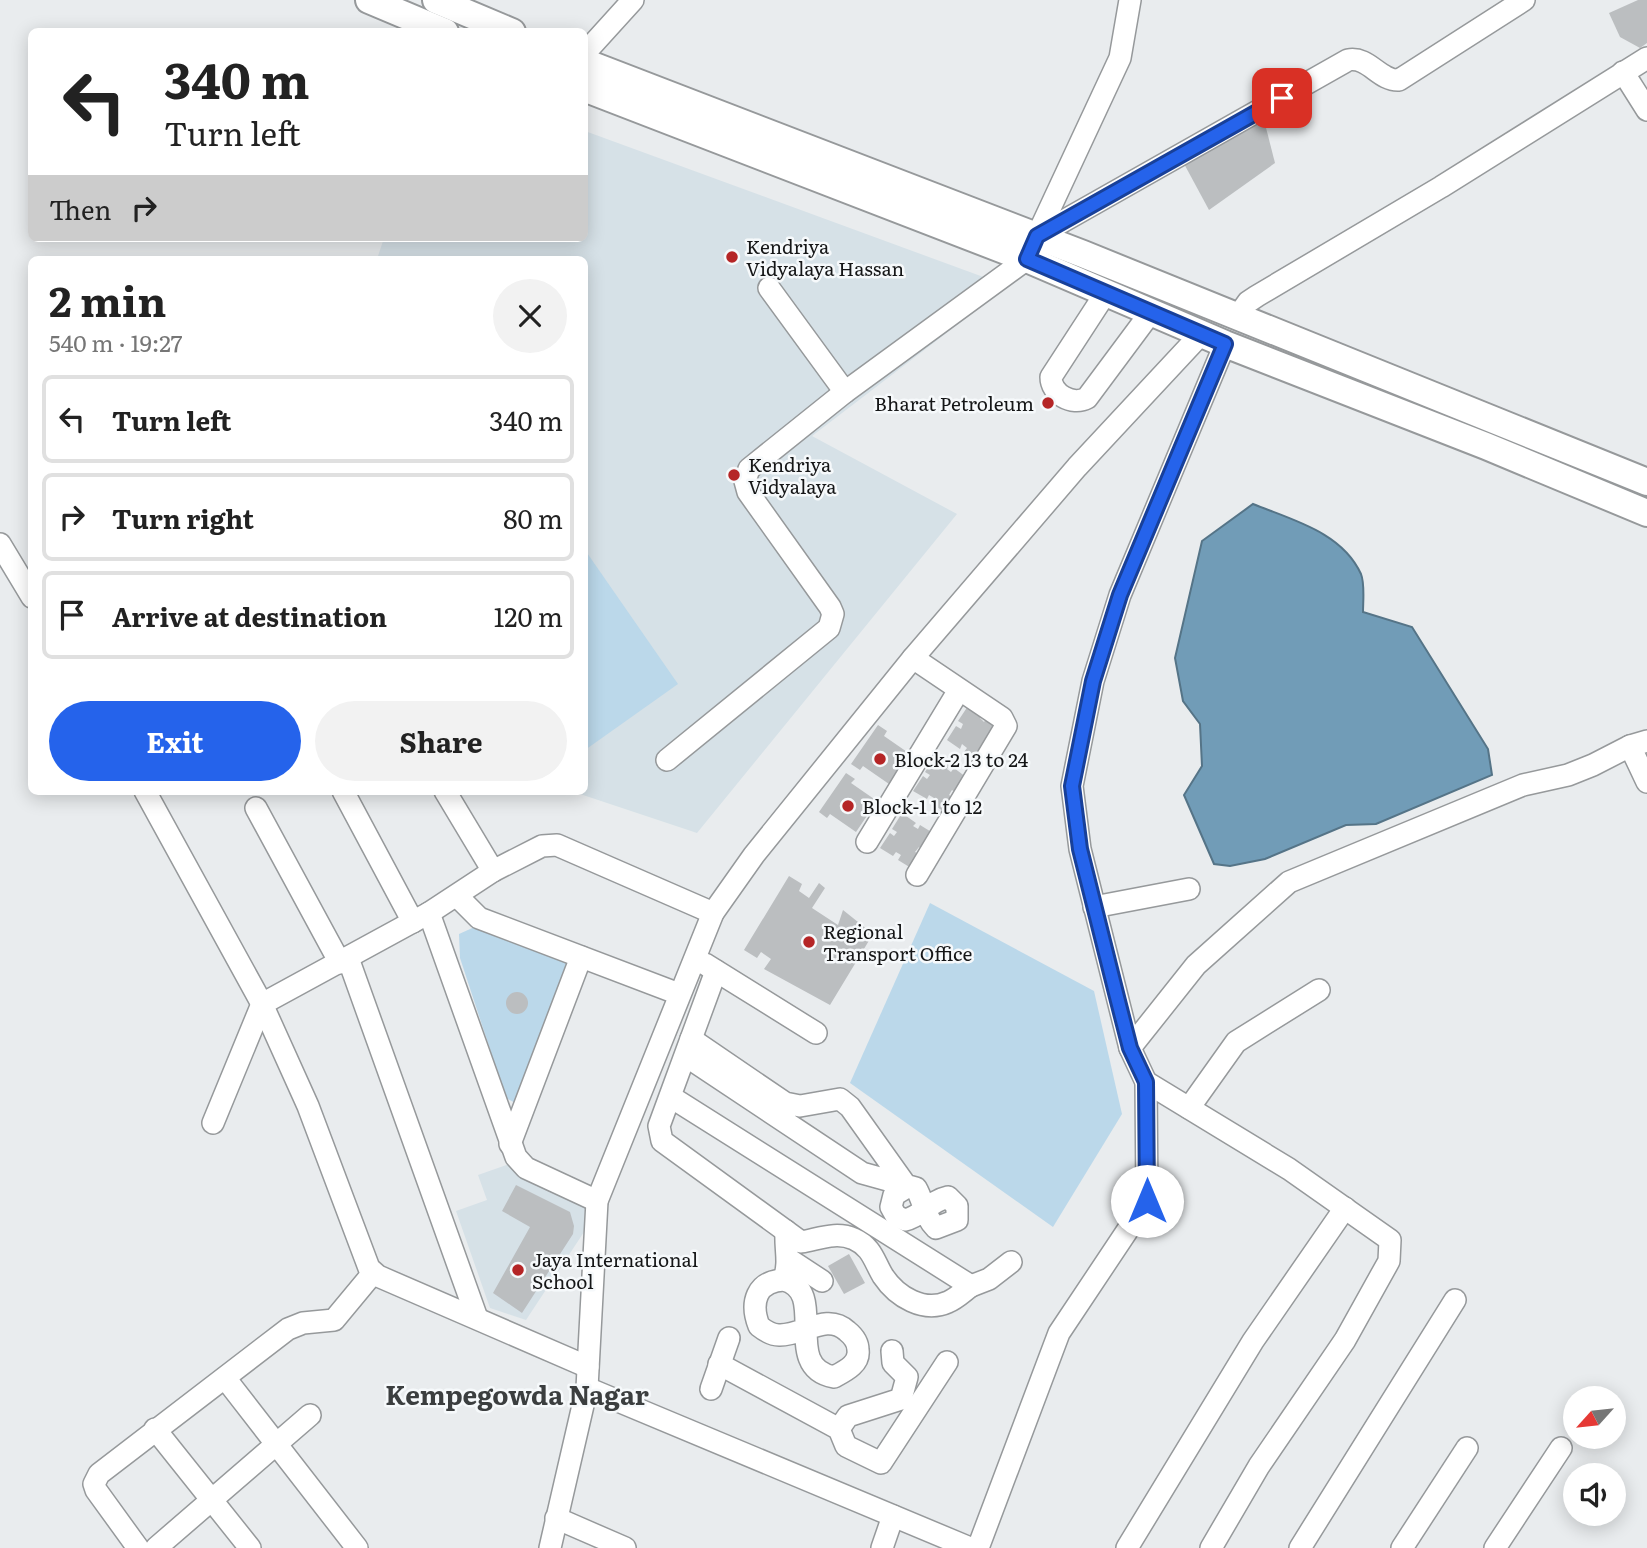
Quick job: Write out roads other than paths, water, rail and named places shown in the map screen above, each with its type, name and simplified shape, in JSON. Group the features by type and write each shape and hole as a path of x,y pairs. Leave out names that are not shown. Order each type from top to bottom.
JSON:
{"main road":[{"path":"369,0 436,28"},
{"path":"436,0 502,28"},
{"path":"588,64 1032,247 1105,294 1647,513"},
{"path":"588,89 1032,247 1238,316 1641,473"},
{"path":"1213,339 1238,316"}],"street":[{"path":"588,50 633,0"},
{"path":"1032,247 1120,58 1127,31 1130,0"},
{"path":"667,760 829,628 832,622 830,607 748,492 745,481 749,470 845,391 1032,247 1348,60 1362,60 1386,77 1399,80 1524,0"},
{"path":"1238,316 1248,302 1257,296 1441,187 1647,58"},
{"path":"1623,72 1647,110"},
{"path":"769,288 845,391"},
{"path":"1105,294 1051,377 1054,388 1064,397 1075,401 1087,398 1151,312"},
{"path":"550,1548 588,1378 597,1201 678,994 713,913 754,855 913,658 1077,467 1213,339"},
{"path":"978,1548 1059,1333 1147,1201 1146,1082 1130,1048 1094,907 1080,849 1072,786 1093,681 1120,595 1213,339"},
{"path":"0,544 28,590"},
{"path":"913,658 1002,718 1005,730 917,875"},
{"path":"867,842 959,690"},
{"path":"1130,1048 1196,965 1289,882 1523,785 1569,775 1639,743 1647,782"},
{"path":"147,795 262,1004 308,1106 373,1273 477,1318 588,1378 970,1548"},
{"path":"345,795 421,917 510,1144 526,1168 597,1201"},
{"path":"447,795 493,871"},
{"path":"257,808 344,960 477,1318"},
{"path":"214,1123 262,1004 421,917 493,871 542,846 557,845 713,913"},
{"path":"1094,907 1189,889"},
{"path":"457,896 479,918 678,994"},
{"path":"695,956 816,1033"},
{"path":"510,1144 581,957"},
{"path":"716,971 659,1126 662,1141 801,1242 830,1235 852,1238 871,1251 883,1276 897,1293 922,1306 947,1303 971,1286 989,1279 1011,1262"},
{"path":"1189,1108 1236,1042 1319,990"},
{"path":"688,1048 785,1104 800,1106 840,1099 850,1107 907,1187"},
{"path":"688,1048 862,1173 916,1188 925,1209 915,1217 905,1220 896,1216 891,1207 894,1195 907,1187"},
{"path":"1146,1082 1289,1169 1390,1240 1389,1261 1345,1340 1259,1466 1211,1548"},
{"path":"671,1097 971,1286"},
{"path":"1127,1548 1253,1341 1345,1208"},
{"path":"786,1231 787,1270 805,1302 806,1329 778,1335 759,1326 753,1311 758,1291 765,1284 787,1270 822,1281"},
{"path":"138,1548 100,1496 94,1484 99,1474 295,1325 334,1320 373,1273"},
{"path":"1300,1548 1455,1300"},
{"path":"711,1389 729,1338"},
{"path":"839,1429 848,1416 901,1399 906,1377 893,1363 892,1351"},
{"path":"719,1364 839,1429 846,1446 881,1463 947,1362"},
{"path":"225,1378 357,1548"},
{"path":"156,1548 310,1415"},
{"path":"155,1429 250,1548"},
{"path":"1402,1548 1466,1448"},
{"path":"1495,1548 1561,1448"},
{"path":"882,1548 893,1516"},
{"path":"556,1518 625,1548"}],"place":[{"name":"Kendriya Vidyalaya Hassan","path":"732,257"},
{"name":"Bharat Petroleum","path":"1048,403"},
{"name":"Kendriya Vidyalaya","path":"734,475"},
{"name":"Block-2 13 to 24","path":"880,759"},
{"name":"Block-1 1 to 12","path":"848,806"},
{"name":"Regional Transport Office","path":"809,942"},
{"name":"Jaya International School","path":"518,1270"}],"district":[{"name":"Kempegowda Nagar","path":"517,1393"}]}
